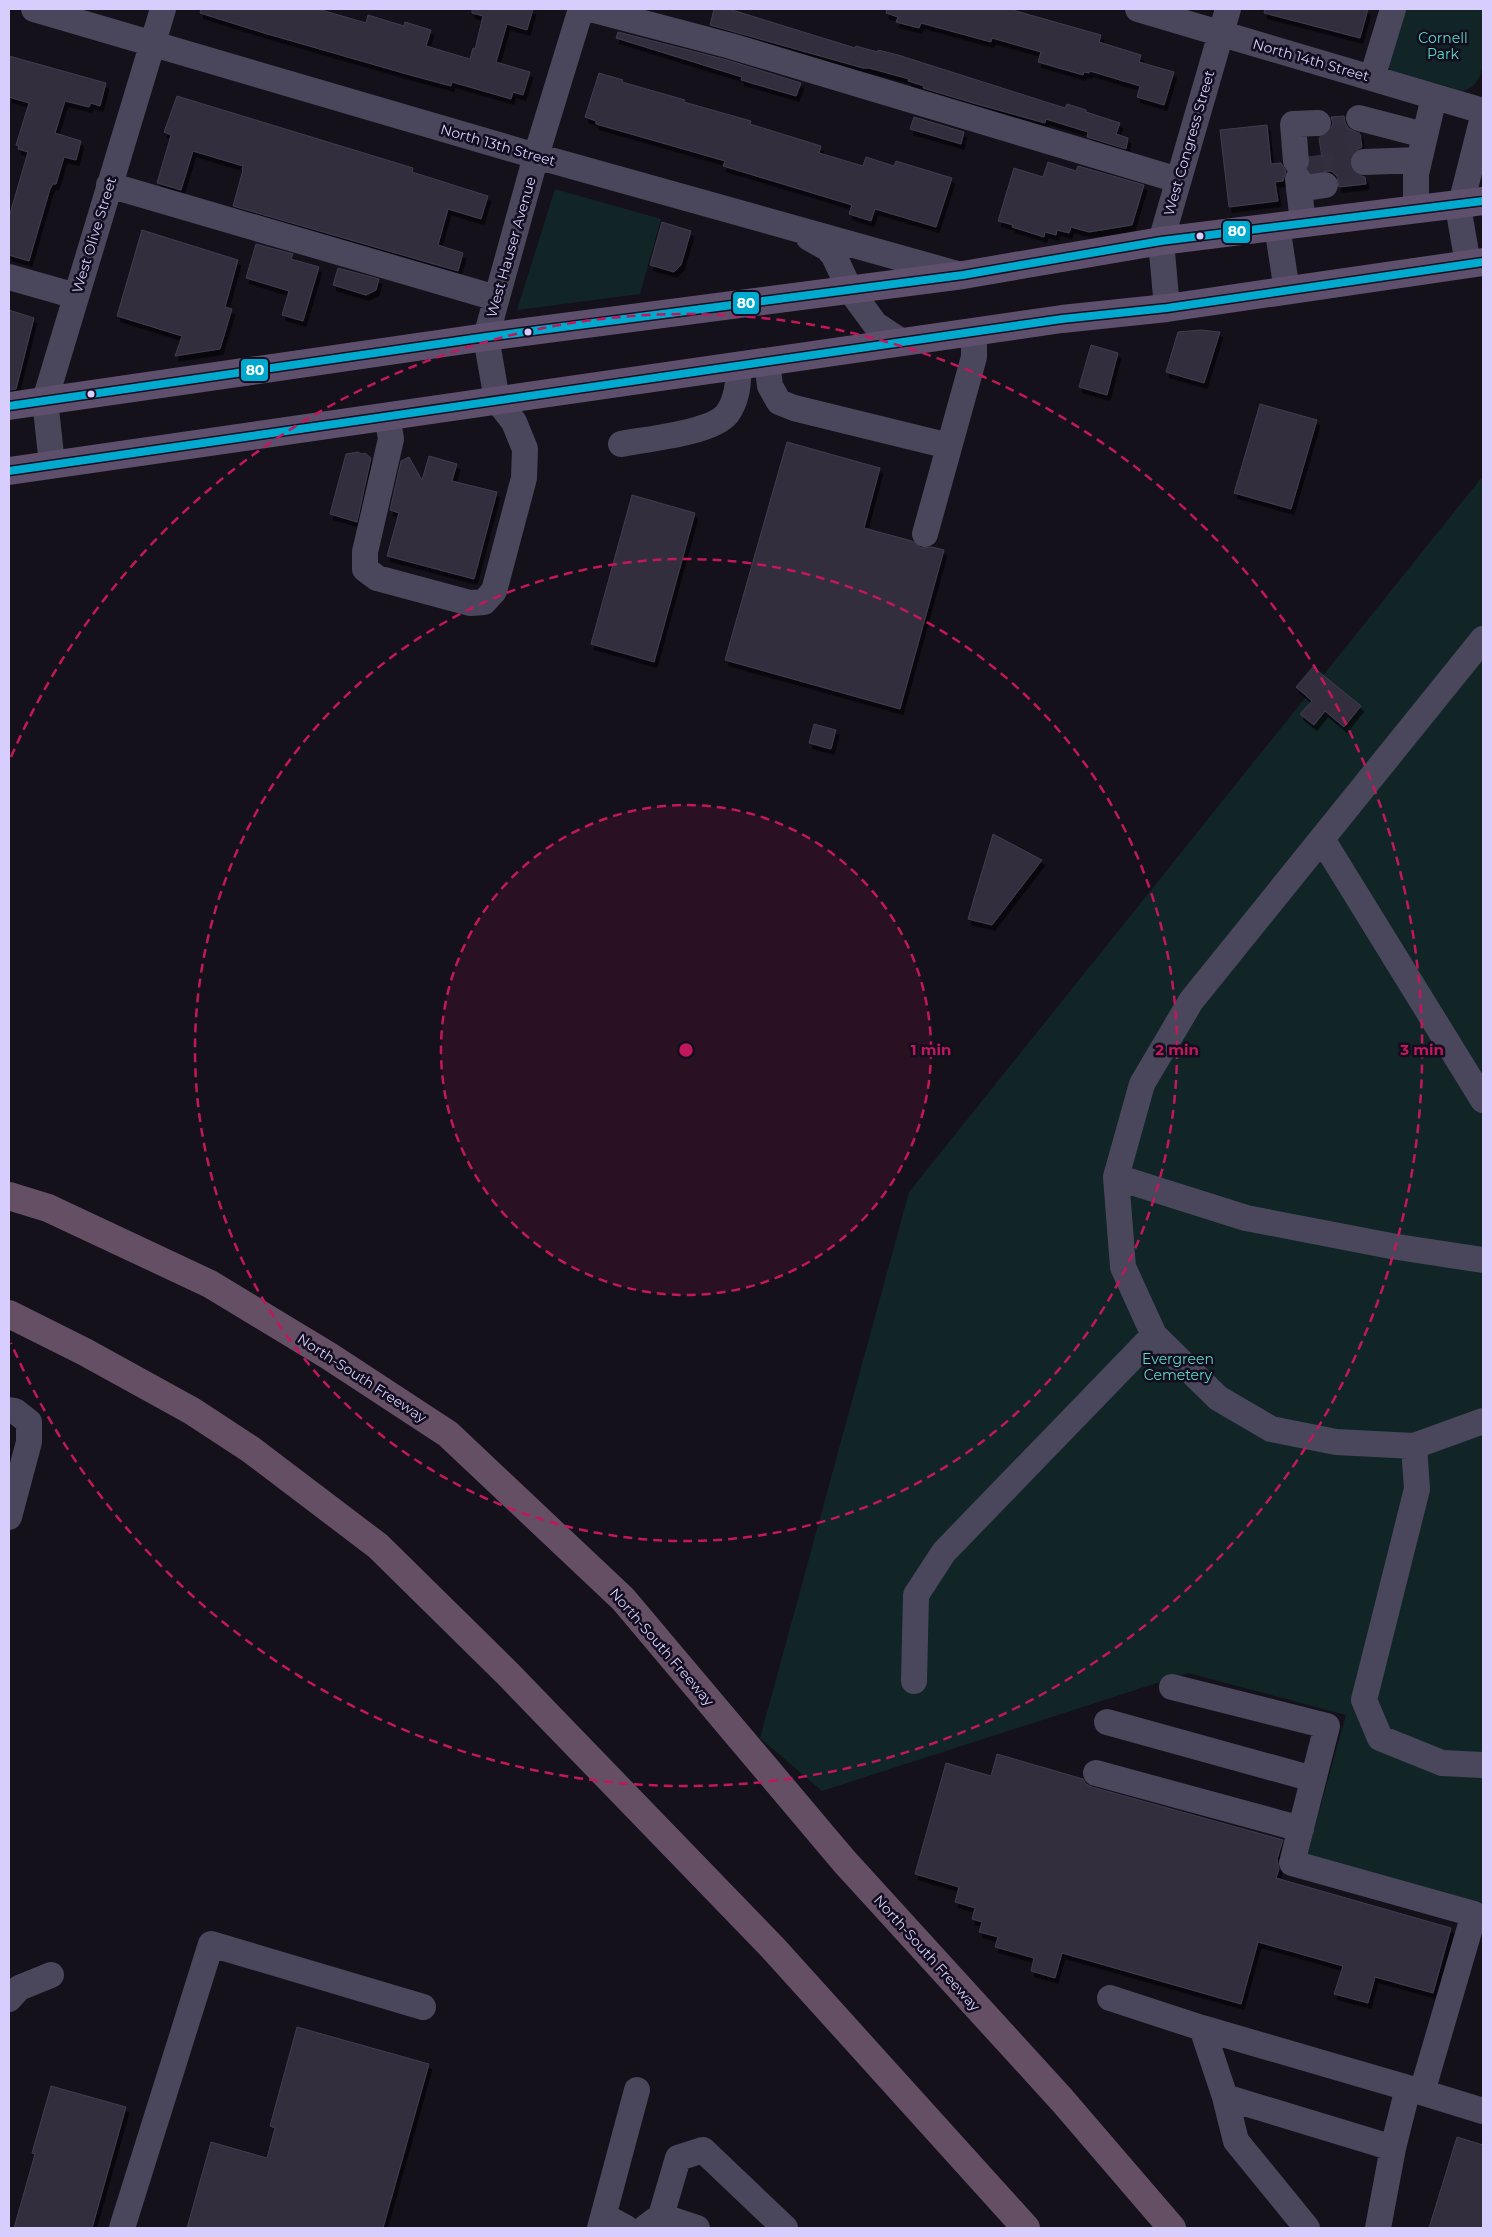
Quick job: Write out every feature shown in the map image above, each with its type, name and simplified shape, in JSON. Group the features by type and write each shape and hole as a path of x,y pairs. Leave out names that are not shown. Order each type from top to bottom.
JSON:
{"highway":[{"name":"North-South Freeway","path":"9,1196 48,1208 210,1284 329,1356 448,1434 623,1599 844,1861 1062,2100 1172,2228"},
{"path":"9,1314 85,1352 192,1411 250,1449 378,1546 508,1674 773,1948 1026,2228"},
{"path":"9,1327 85,1352"}],"main road":[{"path":"9,406 486,337 963,276 1161,241 1472,202"},
{"path":"9,470 1062,319 1167,308 1287,291 1475,262"}],"street":[{"name":"North 13th Street","path":"34,9 536,156 963,276"},
{"name":"West Olive Street","path":"52,464 45,400 163,9"},
{"path":"581,9 594,10 731,46 1178,180"},
{"name":"West Hauser Avenue","path":"497,400 486,337 536,156 581,9"},
{"name":"North 14th Street","path":"1138,9 1224,21 1372,78 1483,111"},
{"path":"1372,78 1393,9"},
{"name":"West Congress Street","path":"1167,308 1161,241 1224,21"},
{"path":"1416,209 1420,154 1434,97"},
{"path":"1475,262 1460,218 1472,202 1483,118"},
{"path":"1360,127 1420,154"},
{"path":"1365,171 1420,154"},
{"path":"1287,291 1290,225 1304,156 1325,185"},
{"path":"110,185 496,298"},
{"path":"791,228 827,248 834,256 850,290 875,324 902,342"},
{"path":"9,277 76,296"},
{"path":"925,534 974,357 974,332"},
{"path":"767,361 770,386 779,402 794,408 949,446"},
{"path":"621,444 708,428 727,414 738,391 739,366"},
{"path":"387,416 391,439 365,552 365,569 377,578 470,603 484,602 494,592 524,478 525,449 514,422 497,400"},
{"path":"1483,639 1192,1001 1142,1084 1116,1177 1123,1267 1154,1335 1218,1398 1271,1429 1336,1442 1414,1446 1483,1420"},
{"path":"1322,839 1483,1100"},
{"path":"1116,1177 1246,1218 1391,1246 1483,1260"},
{"path":"914,1681 916,1595 944,1552 1154,1335"},
{"path":"9,1410 15,1411 29,1422 29,1442 9,1517"},
{"path":"1414,1446 1417,1489 1364,1700 1380,1738 1442,1763 1483,1765"},
{"path":"1172,1687 1327,1726 1292,1863 1478,1916 1394,2148 1378,2228"},
{"path":"1107,1722 1313,1779"},
{"path":"1096,1773 1301,1829"},
{"path":"122,2228 211,1944 423,2007"},
{"path":"9,1999 19,1988 51,1975"},
{"path":"1110,1998 1202,2028 1415,2090 1482,2107"},
{"path":"1202,2028 1225,2097 1236,2141 1307,2228"},
{"path":"610,2224 637,2090"},
{"path":"1225,2097 1394,2148"},
{"path":"697,2228 653,2222 678,2158 702,2150 785,2228"}],"green space":[{"name":"Cornell Park","path":"1402,9 1483,9 1484,56 1478,78 1472,86 1463,91 1390,70 1386,63"},
{"path":"555,189 661,219 640,294 517,310"},
{"name":"Evergreen Cemetery","path":"1483,476 1483,1903 1307,1855 1346,1715 1188,1673 822,1791 760,1738 909,1192"}],"building":[{"path":"201,9 318,9 366,23 368,15 404,26 405,22 431,30 426,46 470,59 473,48 475,49 483,16 472,13 472,9 533,9 527,30 507,24 496,62 530,72 523,95 513,92 511,99 452,82 451,86 264,33 200,13"},
{"path":"714,9 729,9 855,48 856,46 898,55 1065,108 1067,104 1086,110 1086,112 1120,123 1116,134 1128,138 1126,149 1087,137 1088,132 1046,119 1045,123 973,103 923,88 924,86 908,81 909,79 710,25"},
{"path":"887,9 1009,9 1101,35 1099,42 1141,55 1139,62 1174,72 1164,105 1137,97 1140,86 1090,71 1089,73 1084,72 1083,75 1038,62 1041,52 992,38 991,42 921,23 919,28 896,22 898,17 886,13"},
{"path":"1265,9 1368,9 1360,38 1264,13"},
{"path":"618,32 727,60 801,83 796,96 741,80 742,77 616,38"},
{"path":"9,56 106,83 100,106 91,103 89,107 65,101 55,133 81,141 76,160 64,157 56,184 53,184 50,189 29,261 9,255 9,217 28,152 18,149 19,146 16,145 29,103 9,97"},
{"path":"599,73 623,80 622,82 685,100 684,102 751,121 750,124 821,146 819,153 863,166 866,157 894,166 896,161 952,178 936,227 875,209 871,221 849,214 852,205 723,166 725,161 596,124 596,121 585,117"},
{"path":"177,96 413,168 412,172 488,196 481,219 448,209 438,245 463,253 458,271 233,206 243,166 193,151 181,190 157,183 171,135 164,132"},
{"path":"1344,116 1348,128 1360,134 1362,147 1351,155 1349,162 1351,170 1357,175 1365,177 1366,184 1339,187 1337,176 1331,171 1311,172 1308,169 1311,159 1322,158 1319,138 1326,136 1331,130 1333,123 1331,117"},
{"path":"914,117 964,132 961,144 910,129"},
{"path":"1267,125 1271,164 1281,163 1286,171 1283,181 1275,182 1278,201 1229,207 1220,130"},
{"path":"1048,162 1076,171 1078,166 1144,185 1132,225 1089,232 1071,227 1069,233 1057,230 1056,235 1045,232 1044,237 998,221 1014,168 1043,177"},
{"path":"662,222 691,231 681,265 674,272 650,265"},
{"path":"142,230 238,260 225,307 232,309 220,349 175,356 182,336 117,316"},
{"path":"256,244 293,254 291,259 319,267 303,321 282,315 289,291 246,278"},
{"path":"338,268 379,279 376,290 366,295 333,285"},
{"path":"9,310 34,318 16,389 9,390"},
{"path":"1201,330 1220,332 1204,383 1166,372 1178,332"},
{"path":"1091,345 1118,353 1107,395 1079,387"},
{"path":"1260,404 1317,420 1291,509 1234,493"},
{"path":"787,442 880,468 864,528 912,541 921,548 932,547 944,550 900,709 725,660"},
{"path":"358,452 361,454 365,453 371,458 357,522 330,514 346,454"},
{"path":"429,456 457,464 452,481 497,492 474,579 387,556 399,513 390,510 401,461 409,457 422,480"},
{"path":"632,495 695,513 654,662 591,644"},
{"path":"1313,667 1361,706 1344,727 1325,711 1314,725 1300,714 1312,701 1296,687"},
{"path":"814,724 836,730 831,749 809,743"},
{"path":"993,834 1042,860 992,925 968,919"},
{"path":"997,1754 1083,1779 1086,1784 1092,1787 1283,1840 1277,1859 1279,1869 1276,1878 1451,1928 1433,1993 1375,1977 1368,2003 1334,1994 1343,1966 1258,1942 1241,2004 1062,1953 1055,1978 1031,1971 1034,1958 995,1947 998,1937 979,1932 982,1922 972,1919 975,1908 955,1902 959,1887 915,1874 946,1763 991,1776"},
{"path":"297,2027 429,2064 383,2228 187,2228 211,2142 267,2158 275,2128 270,2126"},
{"path":"51,2086 126,2107 92,2228 14,2228 35,2154 32,2153"},
{"path":"1457,2137 1483,2145 1483,2228 1429,2228"}],"tunnel":[{"path":"1320,141 1360,136"},
{"path":"1297,171 1364,162"}],"transit line":[{"name":"80","path":"9,406 486,337 963,275 1161,241 1483,201"},
{"name":"80","path":"9,471 1062,319 1167,308 1483,262"}]}
